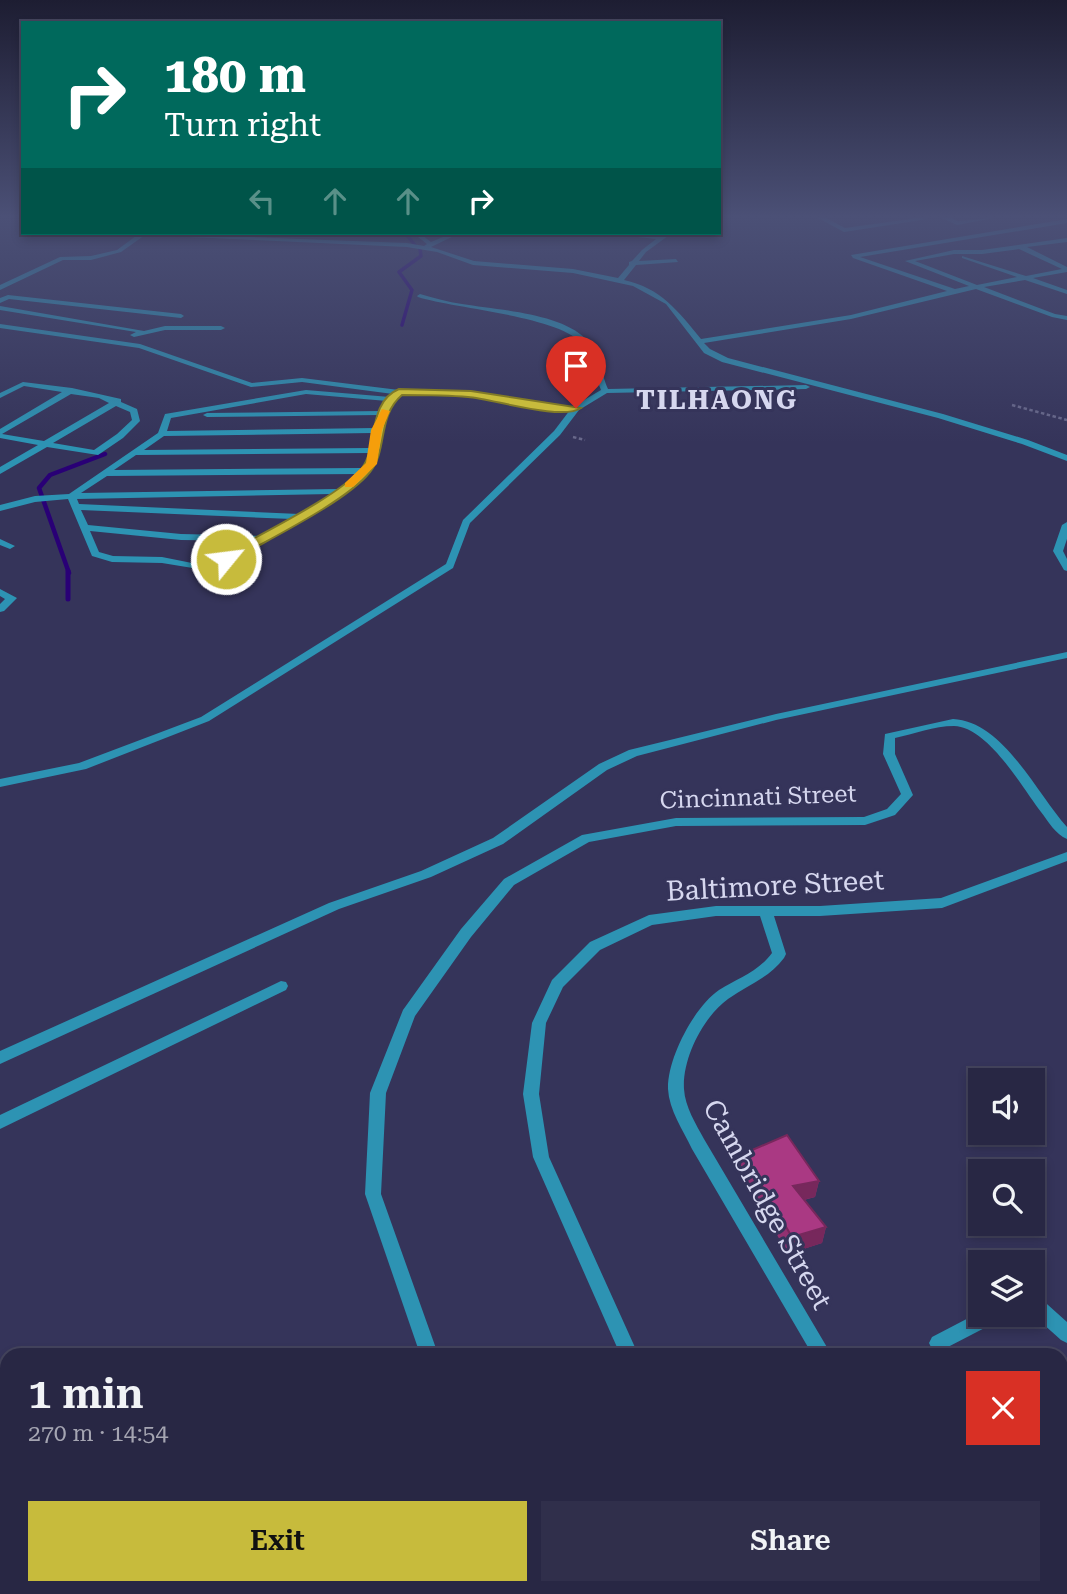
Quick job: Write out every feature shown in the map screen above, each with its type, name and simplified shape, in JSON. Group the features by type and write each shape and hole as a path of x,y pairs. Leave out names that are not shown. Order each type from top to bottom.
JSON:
{"street":[{"path":"649,292 662,298 707,351 725,360 821,387 959,420 1009,435 1067,458"},
{"path":"700,341 851,317 949,292"},
{"path":"994,292 1054,316 1067,318"},
{"path":"419,296 457,307 519,316 577,335 587,344 605,391"},
{"path":"0,301 8,297 181,316 165,328"},
{"path":"0,308 141,331 220,328"},
{"path":"0,326 140,346 251,385 302,380 399,392 471,394 549,407 576,408"},
{"path":"118,343 141,331"},
{"path":"0,396 23,384 72,390 118,401 134,411 136,421 95,453 44,445 0,434"},
{"path":"0,783 82,766 205,719 450,566 466,522 557,433 576,408 605,391 821,387"},
{"path":"0,434 72,390"},
{"path":"168,416 306,392 391,399"},
{"path":"71,496 95,554 112,559 162,560 208,569 342,491 366,471 374,457 372,450 376,430 391,399 399,392"},
{"path":"0,471 118,401"},
{"path":"168,416 384,413"},
{"path":"71,496 162,434 168,416"},
{"path":"162,434 376,430"},
{"path":"137,453 372,450"},
{"path":"104,472 366,471"},
{"path":"0,508 50,497 342,491"},
{"path":"76,507 297,516"},
{"path":"1067,526 1058,551 1067,568"},
{"path":"85,528 181,537 263,538"},
{"path":"0,592 12,598 0,608"},
{"path":"0,1058 334,906 426,874 498,841 603,767 633,753 788,714 1067,655"},
{"name":"Cincinnati Street","path":"427,1348 373,1194 378,1093 408,1014 466,933 509,882 586,838 676,822 865,821 878,817 891,812 908,794 889,754 889,736 959,723 993,740 1054,822 1067,835"},
{"name":"Baltimore Street","path":"626,1348 541,1157 531,1094 539,1023 557,984 595,946 649,920 716,911 766,912 942,903 1067,856"},
{"name":"Cambridge Street","path":"766,912 779,954 772,966 720,998 700,1023 681,1059 676,1087 682,1114 698,1144 818,1348"},
{"path":"0,1122 281,986"},
{"path":"1045,1314 1067,1334"},
{"path":"938,1343 969,1327"}],"path":[{"path":"1012,405 1067,420"}],"building":[{"path":"787,1135 819,1181 793,1186 826,1227 792,1237 743,1154"}],"waterway":[{"path":"402,325 411,292"},
{"path":"69,573 39,488 50,475 105,454"},
{"path":"68,571 68,599"}],"slow traffic":[{"path":"349,485 371,464 376,430 382,423 385,411"}],"district":[{"name":"TILHAONG","path":"717,400"}],"route":[{"path":"226,559 342,491 366,471 374,457 372,450 376,430 382,423 391,399 399,392 471,394 549,407 576,408"}]}
